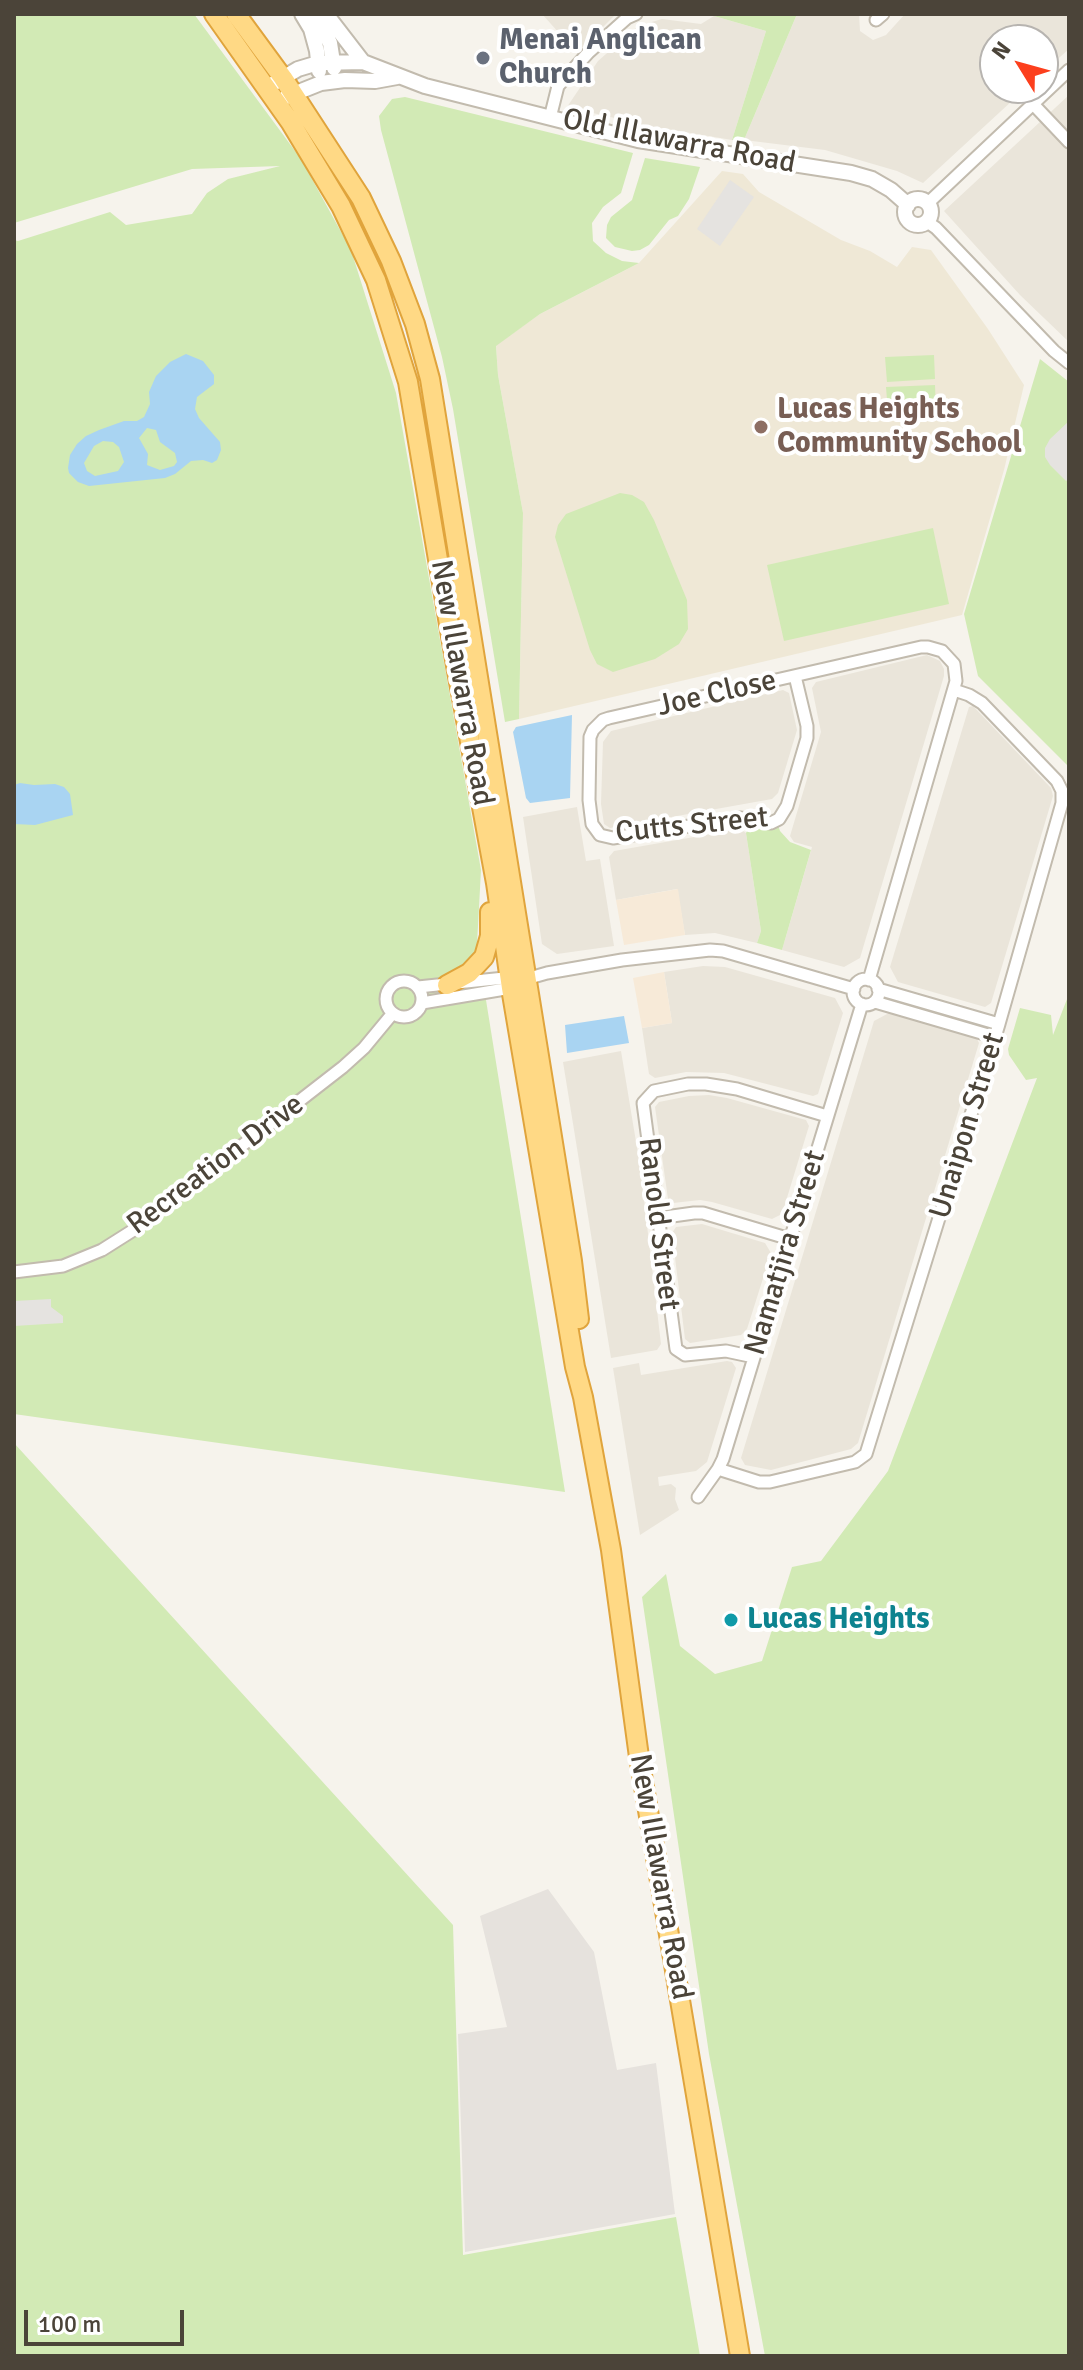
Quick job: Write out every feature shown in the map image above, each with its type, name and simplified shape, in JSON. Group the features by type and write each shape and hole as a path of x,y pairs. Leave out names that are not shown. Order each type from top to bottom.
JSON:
{"highway":[{"name":"New Illawarra Road","path":"214,14 322,172 359,242 376,280 408,382 496,883 572,1261 584,1367 583,1397 611,1550 639,1757 740,2356"},
{"name":"New Illawarra Road","path":"236,14 288,85 361,198 415,324 430,379 515,981"},
{"path":"447,985 469,973 484,957 490,936 489,915 496,883"}],"street":[{"path":"302,14 326,62"},
{"path":"315,14 330,43 326,62 328,82"},
{"name":"Old Illawarra Road","path":"326,14 363,62"},
{"path":"550,118 558,86 588,53 627,18 636,14"},
{"name":"Old Illawarra Road","path":"271,96 288,85 298,69 326,62 363,62 425,86 638,140 851,173 872,179 908,205"},
{"name":"Old Illawarra Road","path":"288,85 398,77"},
{"path":"928,203 1033,104 1069,142"},
{"path":"917,199 928,203 931,210 926,221 919,224 911,222 906,212 908,205 917,199"},
{"path":"926,221 1069,363"},
{"name":"Joe Close","path":"600,835 592,824 589,808 590,737 597,724 609,718 921,647 936,648 950,658 956,673 954,690"},
{"name":"Cutts Street","path":"600,835 613,838 740,818 771,823 779,819 787,806 807,738 795,676"},
{"path":"868,1003 878,996 874,984 954,690"},
{"name":"Unaipon Street","path":"718,1469 759,1482 770,1482 855,1462 866,1454 997,1030 1062,803 1062,791 1057,781 982,703 954,690"},
{"path":"422,1003 547,973 710,950 723,951 854,989"},
{"path":"404,980 418,987 422,1003 417,1012 408,1017 393,1013 387,1004 389,988 404,980"},
{"path":"861,980 997,1030 856,1000 854,989 861,980"},
{"path":"418,987 515,981"},
{"name":"Namatjira Street","path":"698,1497 718,1469 827,1116 868,1003"},
{"name":"Recreation Drive","path":"14,1272 63,1266 102,1250 132,1231 343,1067 364,1048 393,1013"},
{"name":"Ranold Street","path":"754,1357 726,1351 690,1356 680,1353 673,1343 643,1103 649,1094 659,1090 688,1084 722,1086 827,1116"},
{"path":"658,1218 703,1213 790,1239"}],"shaded area":[{"path":"542,14 616,14 577,53"},
{"path":"797,14 859,14 860,31 873,40 886,35 905,14 1069,14 1069,49 1059,58 1059,24 979,24 979,104 1009,104 923,183 897,171 825,150 744,140"},
{"path":"714,16 766,31 732,140 649,126 567,107 598,61 638,26 662,19 701,24"},
{"path":"1069,95 1069,342 1020,295 944,211"},
{"name":"Lucas Heights Community School","path":"722,171 743,174 759,192 841,240 870,251 897,267 912,247 931,250 1024,385 1004,470 962,615 519,719 523,513 498,375 496,345 540,314 639,263"},
{"path":"730,180 754,197 720,246 697,229"},
{"path":"1069,421 1069,479 1066,481 1050,465 1045,457 1045,448"},
{"path":"927,655 940,661 944,676 860,958 844,967 782,950 812,847 794,842 790,836 821,732 812,688 816,682"},
{"path":"783,690 789,693 797,730 778,793 772,799 610,828 604,824 601,804 603,742 611,731"},
{"path":"973,706 1051,788 1053,796 991,1003 985,1007 898,982 890,967 969,707"},
{"path":"577,807 586,861 600,859 614,946 557,954 542,944 523,817"},
{"path":"740,829 746,833 761,931 757,943 715,933 685,935 677,889 616,900 609,857 614,851"},
{"path":"678,889 685,935 624,945 616,900"},
{"path":"703,966 725,967 835,998 843,1013 818,1094 813,1096 724,1073 686,1072 655,1078 649,1074 642,1028 672,1023 664,972"},
{"path":"664,972 672,1023 642,1028 633,978"},
{"path":"889,1013 976,1037 979,1043 858,1443 851,1449 771,1470 745,1465 741,1458 874,1021"},
{"path":"621,1051 640,1166 661,1344 657,1350 611,1358 563,1062"},
{"path":"709,1095 806,1120 809,1126 782,1214 772,1219 712,1202 673,1203 668,1199 655,1107 659,1102"},
{"path":"702,1224 765,1243 771,1253 747,1329 741,1335 690,1343 685,1339 672,1233 676,1227"},
{"path":"51,1299 51,1307 63,1316 63,1323 14,1326 14,1301"},
{"path":"727,1361 736,1368 707,1462 696,1471 658,1477 659,1486 671,1484 676,1488 675,1499 679,1510 640,1535 613,1368 639,1363 641,1375"},
{"path":"548,1889 594,1952 617,2070 656,2063 675,2214 465,2252 458,2034 507,2027 480,1916"}],"green space":[{"path":"14,14 194,14 301,159 351,250 396,393 481,870 477,944 565,1492 14,1414 14,240 110,212 126,225 192,214 207,193 228,179 280,166 192,169 14,223"},
{"path":"714,14 797,14 744,140 732,140 766,31"},
{"path":"405,97 633,153 621,193 603,207 592,223 593,241 606,253 622,261 639,263 540,314 496,346 498,375 523,513 519,719 505,722 453,409 381,130 379,116 392,99"},
{"path":"645,158 700,167 689,199 678,216 669,220 649,245 632,251 615,247 606,238 607,225 611,217 632,200"},
{"path":"934,355 935,379 887,382 885,357"},
{"path":"1040,359 1069,382 1069,767 978,676 964,614"},
{"path":"935,385 936,410 888,412 886,387"},
{"path":"620,493 644,502 654,520 687,600 688,629 679,644 655,659 613,672 597,664 590,650 555,537 558,525 566,514"},
{"path":"933,528 949,604 784,641 767,565"},
{"path":"751,824 778,825 790,842 811,850 782,950 757,943 761,931 746,833"},
{"path":"1069,994 1069,2356 765,2356 709,2054 642,1597 666,1574 680,1646 715,1674 762,1661 792,1567 821,1561 888,1471 1037,1078 1026,1080 1009,1055 1020,1008 1051,1015 1053,1035"},
{"path":"14,1443 453,1925 463,2255 676,2217 700,2356 14,2356"}],"water":[{"path":"186,354 203,361 214,375 214,384 197,397 195,409 220,442 217,460 212,463 191,461 165,478 89,486 78,482 68,468 70,455 77,444 99,430 144,417 156,376 170,362","holes":["147,428 156,430 160,442 175,453 177,462 174,466 160,470 147,465 148,454 139,438","103,441 113,442 119,447 124,462 118,471 95,476 87,471 84,463 94,446"]},
{"path":"572,715 570,798 530,803 526,798 513,732 516,727"},
{"path":"14,785 64,787 70,794 73,815 35,825 14,824"},
{"path":"624,1016 629,1043 567,1053 565,1025"}],"place":[{"name":"Menai Anglican Church","path":"483,58"},
{"name":"Lucas Heights Community School","path":"761,427"},
{"name":"Lucas Heights","path":"731,1620"}]}
